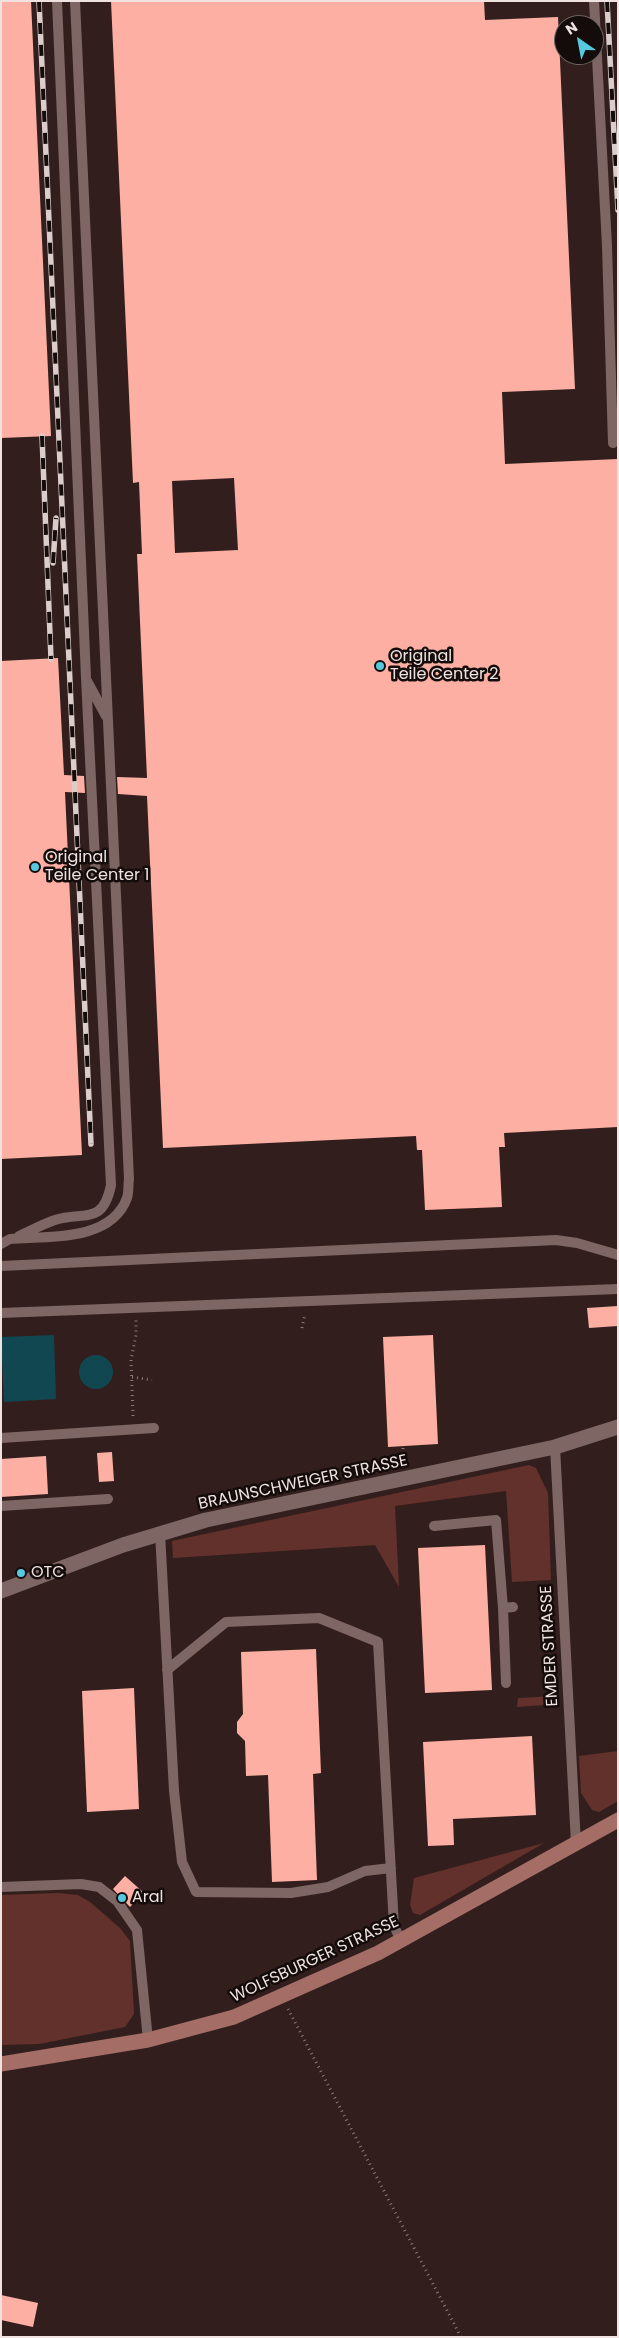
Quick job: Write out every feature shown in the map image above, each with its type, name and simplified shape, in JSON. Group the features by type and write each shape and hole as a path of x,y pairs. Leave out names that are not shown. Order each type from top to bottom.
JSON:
{"street":[{"name":"BRAUNSCHWEIGER STRASSE","path":"1,1591 160,1533 206,1520 555,1447 618,1427"},
{"name":"WOLFSBURGER STRASSE","path":"1,2064 148,2040 234,2017 282,1997 401,1940 618,1820"}],"lane":[{"path":"6,1242 56,1220 84,1217 93,1214 108,1199 111,1185 86,678 57,1"},
{"path":"6,1242 89,1232 102,1226 118,1213 127,1198 129,1169 75,1"},
{"path":"594,1 607,246 613,443"},
{"path":"86,678 108,719"},
{"path":"1,1266 556,1240 618,1255"},
{"path":"1,1313 618,1289"},
{"path":"1,1438 154,1428"},
{"name":"EMDER STRASSE","path":"555,1447 576,1844"},
{"path":"1,1506 108,1499"},
{"path":"434,1526 496,1520 508,1607 506,1683"},
{"path":"160,1533 174,1791 182,1862 196,1892 291,1892 328,1887 365,1871 391,1868"},
{"path":"167,1670 226,1622 319,1618 378,1642 394,1926 401,1940"},
{"path":"1,1887 81,1884 99,1888 117,1901 137,1930 148,2040"}],"path":[{"path":"134,1430 131,1360 136,1335 136,1308"},
{"path":"132,1377 152,1380"},
{"path":"282,1997 461,2337"}],"shaded area":[{"path":"529,1465 536,1468 548,1493 551,1580 512,1582 506,1491 395,1506 399,1587 375,1545 173,1558 172,1541"},
{"path":"556,1696 557,1704 517,1707 518,1698"},
{"path":"618,1751 618,1801 599,1812 592,1810 581,1793 579,1756"},
{"path":"544,1843 420,1915 413,1913 410,1905 414,1878"},
{"path":"58,1893 78,1895 90,1902 120,1928 130,1941 134,2014 125,2027 39,2044 1,2045 1,1895"}],"water":[{"path":"54,1335 56,1399 4,1402 1,1337"},
{"path":"96,1355 108,1360 113,1372 108,1384 96,1389 84,1384 79,1372 84,1360"}],"building":[{"path":"1,1 31,1 51,436 1,438"},
{"name":"Original Teile Center 2","path":"111,1 484,1 485,20 554,17 554,65 560,65 575,389 502,392 505,464 618,459 618,1127 504,1133 505,1147 499,1147 502,1207 425,1210 422,1150 417,1150 416,1136 163,1148 147,796 118,794 117,777 147,778 137,554 142,554 139,482 133,483","holes":["234,478 238,550 175,553 172,481"]},
{"name":"Original Teile Center 1","path":"58,658 64,775 84,776 85,793 65,792 82,1155 1,1159 1,661"},
{"path":"618,1306 618,1326 589,1328 587,1308"},
{"path":"433,1335 438,1444 388,1447 383,1337"},
{"path":"112,1452 114,1481 99,1482 97,1453"},
{"path":"46,1456 48,1494 1,1497 1,1459"},
{"path":"485,1545 492,1690 425,1693 418,1548"},
{"path":"316,1649 321,1773 313,1774 317,1880 272,1882 268,1775 246,1776 245,1741 237,1733 237,1722 243,1714 241,1652"},
{"path":"134,1688 139,1809 87,1812 82,1691"},
{"path":"532,1736 536,1815 453,1819 454,1845 428,1846 423,1742"},
{"path":"125,1876 143,1892 130,1907 113,1889"},
{"path":"1,2295 38,2303 33,2327 1,2320"}],"railway":[{"path":"39,1 91,1144"},
{"path":"607,1 618,210"},
{"path":"42,436 51,659"},
{"path":"53,563 56,518"}],"place":[{"name":"Original Teile Center 2","path":"380,666"},
{"name":"Original Teile Center 1","path":"35,867"},
{"name":"OTC","path":"21,1573"},
{"name":"Aral","path":"122,1898"}]}
